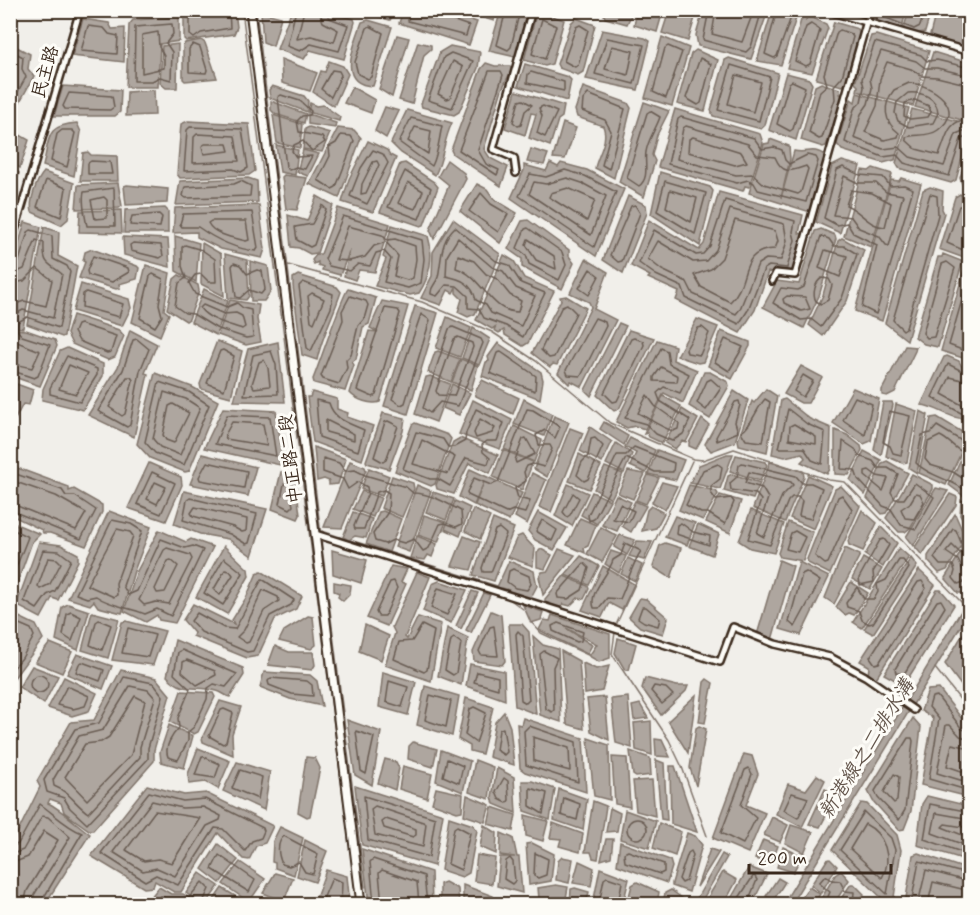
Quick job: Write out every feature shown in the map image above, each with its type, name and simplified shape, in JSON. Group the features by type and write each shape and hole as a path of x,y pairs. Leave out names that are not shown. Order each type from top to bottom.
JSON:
{"main road":[{"name":"中正路二段","path":"250,10 361,904"}],"street":[{"name":"民主路","path":"10,247 80,10"},
{"path":"516,173 514,158 493,149 532,10"},
{"path":"825,10 969,52"},
{"path":"772,281 776,273 795,275 870,10"},
{"path":"315,534 720,662 733,627 775,644 831,657 865,675 902,704 914,710"}],"water":[{"path":"130,10 180,10 180,11 131,17"},
{"path":"367,10 395,11 390,20 366,13"},
{"path":"440,10 477,22 469,45 399,23 403,11"},
{"path":"501,10 527,11 516,57 489,51"},
{"path":"603,10 633,11 627,24 605,18"},
{"path":"184,11 235,11 237,27 234,34 186,41 184,39"},
{"path":"291,11 322,11 354,19 344,59 310,50 304,59 277,49"},
{"path":"461,11 496,11 494,21"},
{"path":"537,11 564,20 552,64 545,66 524,60"},
{"path":"637,11 663,11 657,32 634,25"},
{"path":"669,11 697,11 688,41 662,33"},
{"path":"703,11 768,11 751,59 698,46 696,35"},
{"path":"772,11 788,11 797,15 781,65 757,61"},
{"path":"878,11 906,11 901,32 891,29 889,24 874,23"},
{"path":"909,11 931,11 925,32 919,33 917,37 903,30"},
{"path":"936,11 969,11 969,51 929,39"},
{"path":"261,12 281,17 273,46 263,42"},
{"path":"807,15 826,24 828,28 812,73 787,68 801,20 806,20"},
{"path":"179,17 179,41 160,44 158,87 126,87 129,25 133,20"},
{"path":"576,18 595,25 583,72 578,75 559,68 557,64 571,23"},
{"path":"83,19 109,23 112,29 125,28 124,62 72,56"},
{"path":"368,20 392,27 373,86 361,84 354,79 351,71 355,41 362,22"},
{"path":"834,22 858,29 860,34 846,84 842,86 816,79"},
{"path":"602,30 645,38 650,41 638,90 586,79"},
{"path":"397,35 409,38 392,97 379,89"},
{"path":"876,35 929,51 913,106 857,91 858,86 855,83 871,36"},
{"path":"662,37 689,48 672,106 645,98"},
{"path":"201,40 205,43 217,78 185,81 183,79 183,46 185,43"},
{"path":"418,42 431,45 431,49 424,55 412,104 399,100"},
{"path":"11,44 30,54 28,69 34,76 11,118"},
{"path":"178,44 177,88 166,88 160,83 162,46"},
{"path":"450,46 480,52 478,68 459,112 454,115 422,107 421,104 440,52"},
{"path":"696,50 718,60 705,111 677,104 691,54"},
{"path":"933,52 969,63 969,122 915,107"},
{"path":"729,58 778,73 765,125 761,129 713,116 711,110 725,60"},
{"path":"281,59 317,73 310,91 282,83"},
{"path":"329,61 343,66 348,74 334,106 313,92 321,71 325,72"},
{"path":"486,63 495,66 510,66 512,69 502,89 484,149 490,158 508,167 501,186 453,154 451,150 481,69"},
{"path":"525,64 568,77 571,80 567,101 518,86"},
{"path":"786,73 809,79 812,84 796,140 769,130"},
{"path":"821,83 840,89 840,94 843,95 826,146 823,147 801,140 815,86"},
{"path":"63,86 121,90 120,112 115,116 54,116"},
{"path":"272,86 304,96 308,101 307,112 270,98 269,90"},
{"path":"352,87 375,100 371,113 344,103"},
{"path":"583,87 628,103 631,108 614,178 595,168 604,142 603,126 577,117 575,110"},
{"path":"154,90 155,115 126,116 127,92"},
{"path":"516,91 564,106 550,146 529,138 536,114 531,113 525,135 505,128"},
{"path":"857,93 909,108 895,160 883,163 842,150 837,144 851,99 855,102"},
{"path":"271,101 306,114 304,123 275,114 271,110"},
{"path":"644,102 669,111 657,135 652,155 655,161 644,197 619,182"},
{"path":"310,103 316,106 323,105 340,117 339,121 308,112"},
{"path":"385,107 399,111 386,138 375,131"},
{"path":"675,109 760,134 763,143 749,187 745,186 743,191 658,167"},
{"path":"912,109 969,124 969,132 956,180 951,183 899,168 896,163"},
{"path":"407,110 452,123 435,175 401,153 391,143"},
{"path":"308,114 336,123 335,128 308,124"},
{"path":"273,115 302,124 300,148 277,143"},
{"path":"188,121 249,124 255,171 249,175 180,178 177,174 181,124"},
{"path":"77,123 81,132 74,176 43,166 48,141 54,130 67,124"},
{"path":"563,123 576,128 565,159 553,158"},
{"path":"309,127 330,133 322,152 303,149 305,129"},
{"path":"338,128 354,130 361,138 339,198 309,184"},
{"path":"11,130 29,140 20,168 11,162"},
{"path":"770,139 789,146 790,159 781,198 794,151 814,151 826,156 810,209 807,211 749,193 764,144 769,143"},
{"path":"368,141 387,150 396,158 373,212 342,202 349,179"},
{"path":"276,145 298,150 295,175 280,172"},
{"path":"969,147 969,186 962,184 960,178"},
{"path":"531,149 548,154 544,165 527,162"},
{"path":"303,150 319,154 308,176 297,172"},
{"path":"88,152 91,155 117,156 118,181 80,181 83,153"},
{"path":"447,160 464,173 466,179 434,239 430,230 449,185 438,176"},
{"path":"842,161 860,166 840,233 816,222 832,166"},
{"path":"405,163 438,187 424,225 421,226 380,212 400,164"},
{"path":"550,163 558,167 561,163 587,170 624,189 596,256 511,198 524,170 524,165 546,171"},
{"path":"873,168 892,174 871,247 844,236 862,170 869,171"},
{"path":"11,169 19,173 11,200"},
{"path":"44,172 74,183 68,219 61,225 32,212 31,202 34,191"},
{"path":"660,172 710,187 713,191 700,246 651,214"},
{"path":"284,175 307,178 297,210 286,209 282,177"},
{"path":"248,178 257,181 258,202 176,205 180,181"},
{"path":"901,178 921,184 882,321 855,311 891,180 899,181"},
{"path":"118,183 122,206 119,208 76,209 78,185"},
{"path":"477,184 487,189 494,199 517,213 500,243 460,211"},
{"path":"124,186 168,189 167,203 126,205"},
{"path":"930,187 943,191 942,209 944,213 907,340 885,323 923,190"},
{"path":"719,192 803,215 799,233 803,234 791,277 768,272 755,310 740,333 676,300 679,292 648,278 650,276 631,266 649,220 699,250 704,244"},
{"path":"960,194 969,201 969,360 941,351 967,259 939,249 955,197"},
{"path":"317,196 333,205 317,253 310,254 299,248 291,247 288,215 307,221"},
{"path":"628,196 646,205 647,213 623,273 603,260"},
{"path":"259,205 265,249 262,258 221,249 197,237 197,232 173,233 175,208"},
{"path":"165,208 168,211 168,233 124,233 125,210"},
{"path":"338,208 390,224 375,272 359,270 355,280 344,276 350,250 340,275 322,270 323,267 318,265 318,262 314,264 312,260 317,254 321,254"},
{"path":"121,210 122,233 79,232 80,211"},
{"path":"453,219 500,254 475,314 468,317 458,312 462,299 456,293 456,287 453,293 448,290 441,305 421,298 432,276 433,252"},
{"path":"528,220 569,250 569,256 574,263 562,289 522,267 522,259 508,249 522,221"},
{"path":"25,222 41,227 23,328 11,327 11,271"},
{"path":"392,225 428,236 431,251 430,266 419,293 410,295 375,286 386,259 383,257"},
{"path":"44,227 59,232 58,256 77,266 62,337 27,324"},
{"path":"821,229 835,235 836,239 819,296 804,328 763,307 777,281 799,284 815,231"},
{"path":"175,236 199,243 196,282 176,271"},
{"path":"123,237 168,239 170,267 124,255"},
{"path":"842,238 864,250 847,301 823,336 809,325 823,295 838,241"},
{"path":"202,243 221,254 224,296 201,284"},
{"path":"92,249 137,266 139,268 137,279 119,284 120,288 116,289 79,278 85,262 83,261 85,252"},
{"path":"225,254 247,260 249,296 246,300 228,298"},
{"path":"943,254 961,261 962,264 938,347 924,344 915,337 938,257 942,257"},
{"path":"504,255 514,261 524,278 554,291 528,343 523,346 505,335 504,330 499,333 494,330 496,326 492,329 476,320"},
{"path":"586,259 608,272 594,309 616,320 582,387 571,381 569,384 558,373 591,307 589,302 570,293"},
{"path":"250,261 268,266 271,291 264,301 251,301"},
{"path":"146,265 170,273 164,310 169,314 160,336 132,322"},
{"path":"179,275 198,285 199,291 189,319 186,321 167,309 174,279"},
{"path":"298,275 337,287 341,292 317,360 302,355 293,286 293,278"},
{"path":"81,284 129,299 131,308 122,326 73,311"},
{"path":"204,289 228,301 216,335 191,322"},
{"path":"348,289 376,298 369,324 363,327 356,359 352,362 354,365 345,391 314,383 313,379"},
{"path":"566,296 586,308 557,365 553,364 550,367 532,353 561,300 560,297"},
{"path":"230,300 259,305 257,319 261,342 246,345 218,335"},
{"path":"382,301 408,306 380,402 372,403 360,400 350,393 369,331 378,332 370,328"},
{"path":"415,306 438,313 408,414 384,406"},
{"path":"73,315 119,330 124,336 115,357 108,360 72,344 67,334"},
{"path":"447,317 471,328 460,357 436,348"},
{"path":"697,319 718,327 703,362 698,363 677,356"},
{"path":"619,323 626,326 591,396 585,390"},
{"path":"473,328 490,339 479,365 462,358"},
{"path":"11,329 26,330 55,340 57,346 40,386 11,376"},
{"path":"130,330 157,344 145,373 148,374 134,437 88,415 118,367"},
{"path":"629,330 654,338 619,409 614,411 597,395"},
{"path":"721,331 750,342 732,379 708,366"},
{"path":"657,340 675,346 673,360 697,370 683,403 664,393 645,429 635,426 627,428 616,422"},
{"path":"217,341 242,351 231,397 201,389 200,384"},
{"path":"278,342 285,402 234,401 248,349"},
{"path":"498,343 541,372 543,380 540,399 482,376 486,362 489,361 488,357"},
{"path":"905,346 916,347 915,351 895,392 887,396 882,395 882,390"},
{"path":"67,348 103,364 103,376 83,410 42,400 43,389 60,351"},
{"path":"435,352 460,359 451,382 428,372"},
{"path":"944,357 959,361 962,367 969,370 969,417 958,418 921,405"},
{"path":"461,359 478,366 471,390 452,382"},
{"path":"801,366 822,377 808,403 801,403 784,394"},
{"path":"704,372 710,372 728,382 729,386 710,419 689,406"},
{"path":"155,373 192,387 218,401 189,471 185,472 150,458 137,444"},
{"path":"430,376 450,384 436,422 415,414 426,377"},
{"path":"482,380 519,398 513,414 476,396 475,392"},
{"path":"11,382 33,390 29,405 23,404 11,427"},
{"path":"452,384 470,393 459,415 443,408"},
{"path":"853,388 879,399 871,441 864,444 833,423"},
{"path":"766,389 777,396 767,452 739,445 738,440 752,401 754,403"},
{"path":"734,391 748,400 735,442 711,451 705,444"},
{"path":"312,392 337,399 337,409 348,413 347,417 373,426 362,460 313,442 307,397 310,397"},
{"path":"663,396 681,406 662,443 649,437 647,433 644,434"},
{"path":"524,399 552,414 544,436 514,424"},
{"path":"785,399 810,419 831,428 830,469 827,474 801,462 805,458 802,453 785,457 772,454 781,400"},
{"path":"473,400 512,420 500,449 459,434"},
{"path":"883,402 892,402 893,405 881,455 874,450"},
{"path":"896,404 917,411 907,462 902,463 886,456"},
{"path":"223,408 276,411 283,457 280,465 204,448"},
{"path":"682,409 698,419 686,442 682,441 675,449 665,443"},
{"path":"920,411 928,415 917,473 909,468"},
{"path":"383,413 405,418 403,431 389,469 366,461"},
{"path":"554,416 569,422 547,477 534,469"},
{"path":"937,417 962,432 967,440 946,485 919,473 931,418"},
{"path":"702,419 709,425 696,449 689,446 689,443"},
{"path":"604,422 628,436 624,445 600,429"},
{"path":"415,423 448,435 451,439 435,484 431,486 395,471 412,425"},
{"path":"514,426 542,440 534,462 504,449"},
{"path":"590,427 612,442 602,463 580,451"},
{"path":"570,428 583,433 551,512 539,507"},
{"path":"835,430 847,435 861,446 862,450 849,475 835,474"},
{"path":"460,438 498,455 490,473 469,463 454,494 437,489 436,485 453,442"},
{"path":"630,438 655,450 646,473 630,466 636,453 625,447"},
{"path":"969,441 969,500 949,485"},
{"path":"616,443 632,454 624,473 606,464"},
{"path":"314,447 346,459 338,484 329,485 329,481 324,479 317,481"},
{"path":"503,450 533,462 522,490 493,477"},
{"path":"657,450 684,460 676,480 648,474"},
{"path":"864,451 881,460 865,495 850,480"},
{"path":"202,454 256,467 248,496 190,484"},
{"path":"579,454 601,466 589,489 569,481"},
{"path":"727,454 733,454 720,489 690,483 699,465"},
{"path":"736,455 765,462 767,465 760,481 730,471"},
{"path":"350,461 365,467 366,470 342,528 324,527"},
{"path":"887,461 908,473 886,513 882,514 867,498 882,463"},
{"path":"770,462 803,471 804,477 785,522 753,508"},
{"path":"149,463 181,477 182,485 166,521 128,508"},
{"path":"12,466 69,487 69,491 74,489 102,505 102,512 86,546 50,533 43,533 42,530 11,515"},
{"path":"605,467 623,474 611,499 594,489"},
{"path":"369,468 389,476 382,496 361,489"},
{"path":"470,469 522,493 509,521 475,505 484,482 474,505 459,497"},
{"path":"628,471 645,474 633,499 618,493"},
{"path":"281,472 295,475 300,515 298,519 272,509"},
{"path":"532,473 546,480 527,524 515,517"},
{"path":"732,474 760,483 753,499 724,491 728,476"},
{"path":"912,474 933,485 933,489 910,528 905,532 899,532 886,518"},
{"path":"648,475 659,478 646,504 636,500"},
{"path":"808,475 832,486 814,529 790,518"},
{"path":"392,476 413,483 414,489 402,517 381,508"},
{"path":"662,482 677,486 665,510 652,502"},
{"path":"568,484 588,493 572,526 555,516"},
{"path":"417,485 431,491 409,552 395,547"},
{"path":"689,485 716,491 718,494 703,520 679,510"},
{"path":"841,486 860,506 830,574 808,563 807,559 835,489"},
{"path":"936,488 948,491 913,546 906,537"},
{"path":"184,491 267,509 252,556 228,539 200,534 174,524"},
{"path":"362,491 381,498 373,517 353,509"},
{"path":"433,492 454,499 446,520 426,512"},
{"path":"592,492 610,500 597,524 581,515"},
{"path":"950,494 957,497 956,505 922,555 915,547"},
{"path":"616,495 631,502 617,531 602,525"},
{"path":"720,495 741,501 730,533 706,522"},
{"path":"961,500 969,504 969,534 960,515"},
{"path":"455,501 470,508 460,536 445,529"},
{"path":"635,501 646,506 631,532 622,526"},
{"path":"651,506 664,513 656,528 642,531 647,510"},
{"path":"473,509 490,517 480,539 465,531"},
{"path":"751,510 784,524 774,553 750,548 739,541"},
{"path":"862,510 877,523 863,551 849,545 848,541"},
{"path":"109,511 151,527 134,571 122,613 98,607 94,601 90,605 68,598"},
{"path":"383,511 401,519 389,552 366,544 379,512"},
{"path":"353,512 372,519 366,538 355,536 349,540 343,537"},
{"path":"538,512 567,528 554,550 535,540 528,531"},
{"path":"955,514 966,539 947,570 939,573 928,561 928,556"},
{"path":"424,515 446,522 438,542 418,535"},
{"path":"675,516 695,523 687,545 665,537"},
{"path":"580,518 596,525 588,546 584,548 585,553 567,545"},
{"path":"493,519 514,528 494,581 473,575"},
{"path":"11,522 40,534 32,542 11,600"},
{"path":"788,522 813,532 803,561 780,557 778,553"},
{"path":"698,524 719,534 712,555 689,546"},
{"path":"601,527 617,536 602,562 587,554"},
{"path":"881,527 897,543 883,567 865,555"},
{"path":"159,530 186,542 191,539 213,547 175,623 159,620 157,615 146,622 124,611 137,571"},
{"path":"522,535 535,549 533,566 508,557 517,537"},
{"path":"620,535 635,540 627,555 614,547"},
{"path":"417,536 437,544 432,557 428,555 425,560 410,558"},
{"path":"464,536 480,542 471,570 452,566"},
{"path":"969,539 969,582 963,593 958,593 945,578"},
{"path":"637,541 652,542 644,560 629,556"},
{"path":"39,542 61,545 78,554 78,561 58,600 52,598 41,618 18,606 17,603"},
{"path":"665,543 681,548 671,578 653,567 660,545"},
{"path":"224,546 248,569 249,576 227,614 196,597"},
{"path":"845,548 860,555 834,604 825,598"},
{"path":"899,548 909,557 862,628 853,622"},
{"path":"541,549 552,555 545,569 537,567 537,553"},
{"path":"559,549 575,555 543,595 539,577 542,572 548,571"},
{"path":"332,550 367,560 361,583 333,574"},
{"path":"611,551 626,556 619,573 605,564"},
{"path":"581,556 599,566 589,585 565,575"},
{"path":"628,558 642,565 635,581 621,574"},
{"path":"863,558 882,569 870,589 852,579"},
{"path":"911,558 917,566 873,634 864,629"},
{"path":"779,560 793,566 772,640 757,635"},
{"path":"509,561 534,571 537,586 530,599 497,587"},
{"path":"799,562 829,577 801,635 780,629"},
{"path":"391,566 407,569 401,582 406,584 387,626 367,618"},
{"path":"603,566 634,584 622,610 609,603 602,617 582,610"},
{"path":"919,570 935,585 875,680 868,676 869,666 860,661"},
{"path":"261,571 302,596 296,609 275,619 258,656 247,658 193,636 194,633 183,620 193,604 234,624 232,620 246,598 257,573"},
{"path":"417,572 430,577 405,637 407,639 418,617 441,624 431,681 385,665 395,633 392,627"},
{"path":"564,576 588,586 589,589 584,599 578,598 570,606 563,604 561,609 545,603 545,599"},
{"path":"439,581 467,590 451,623 423,611 432,584"},
{"path":"334,582 351,585 350,594 343,601 338,597 339,593 334,591"},
{"path":"851,582 868,593 854,615 849,613 845,615 836,607"},
{"path":"937,590 941,590 954,605 904,685 884,674"},
{"path":"472,591 478,593 461,629 456,626"},
{"path":"484,593 490,595 471,633 466,630"},
{"path":"640,598 646,599 668,618 663,634 640,627 629,617"},
{"path":"969,598 969,613 791,904 783,904"},
{"path":"68,604 89,611 78,650 56,640 62,607"},
{"path":"523,605 543,612 541,620 531,623"},
{"path":"491,611 501,615 505,661 502,665 474,661 473,652"},
{"path":"92,612 119,619 108,658 82,650"},
{"path":"552,615 610,634 610,658 599,662 589,656 597,644 566,628 592,645 587,654 539,630 544,620 550,621"},
{"path":"17,616 36,625 43,639 11,682 11,632"},
{"path":"308,616 313,617 316,645 311,649 279,641 284,631"},
{"path":"122,622 165,631 153,665 112,660"},
{"path":"509,624 522,624 529,632 536,714 515,706"},
{"path":"969,624 969,677 963,688 945,664"},
{"path":"365,625 389,636 381,660 359,651"},
{"path":"447,628 468,638 461,685 438,676"},
{"path":"533,636 543,645 558,649 561,722 540,715"},
{"path":"618,638 636,644 629,670 625,670 615,653"},
{"path":"175,640 243,668 244,675 230,697 210,689 179,685 167,676"},
{"path":"50,643 72,652 62,673 35,662"},
{"path":"275,646 289,652 313,652 315,665 312,670 268,665"},
{"path":"561,651 579,661 584,729 567,724"},
{"path":"77,654 112,666 103,689 67,674"},
{"path":"583,663 596,669 609,666 602,691 585,694"},
{"path":"470,664 504,671 505,700 466,686"},
{"path":"32,666 58,676 44,704 19,687"},
{"path":"121,670 156,678 170,695 154,750 154,761 93,830 89,830 64,812 61,803 50,799 48,803 90,834 45,904 11,904 11,846 40,787 37,781 71,722 94,720"},
{"path":"264,672 310,675 317,681 322,706 290,699 260,687"},
{"path":"383,672 416,682 408,715 379,707"},
{"path":"64,677 97,693 89,711 72,716 48,708"},
{"path":"645,678 677,686 688,686 686,691 661,715 642,688"},
{"path":"707,679 713,683 705,723 699,722 704,682"},
{"path":"425,686 459,696 452,736 417,725"},
{"path":"939,689 969,728 969,797 921,785 933,718 921,711 928,690"},
{"path":"181,691 213,693 215,697 198,732 194,734 170,722"},
{"path":"696,695 688,753 668,721"},
{"path":"605,697 609,740 591,731 587,699"},
{"path":"628,697 632,748 616,743 611,699"},
{"path":"466,698 493,707 482,754 470,751 470,746 458,739"},
{"path":"220,701 241,707 232,734 233,755 203,742 202,738"},
{"path":"640,704 648,718 634,720 632,706"},
{"path":"504,712 510,727 514,765 489,757 495,722"},
{"path":"523,718 583,738 586,792 525,772 520,768 517,724 521,725"},
{"path":"913,718 921,727 911,811 904,829 899,830 873,801 868,791"},
{"path":"347,720 381,732 372,785 355,775"},
{"path":"651,721 652,755 636,750 634,723"},
{"path":"169,725 193,736 184,768 161,762 160,752"},
{"path":"699,726 706,729 696,786 690,768 696,728"},
{"path":"588,738 609,745 610,800 594,796"},
{"path":"655,739 662,740 670,757 656,756"},
{"path":"413,742 437,749 433,767 408,759 409,746"},
{"path":"198,748 230,761 218,789 206,782 189,784 188,774"},
{"path":"441,750 470,761 463,792 436,781"},
{"path":"630,751 650,758 651,775 636,777 633,775"},
{"path":"744,754 752,756 758,774 746,805 765,813 748,853 713,838"},
{"path":"306,757 315,758 320,768 310,816 307,817 298,812"},
{"path":"612,757 627,758 630,807 615,804"},
{"path":"385,759 396,762 399,768 395,790 378,783"},
{"path":"475,760 493,767 489,799 469,792"},
{"path":"656,760 664,763 667,820 661,819"},
{"path":"237,762 270,772 264,810 223,791"},
{"path":"403,766 432,774 427,798 399,789"},
{"path":"670,766 675,766 697,832 671,824"},
{"path":"497,768 514,777 516,813 494,804 492,797"},
{"path":"817,775 825,780 802,827 776,814 788,784 806,790"},
{"path":"652,780 655,816 636,811 633,781"},
{"path":"522,781 532,781 555,789 550,820 524,811"},
{"path":"147,785 184,795 206,793 273,826 265,843 256,846 249,860 243,859 218,833 181,892 174,892 155,881 153,887 144,888 91,856"},
{"path":"355,786 443,814 434,866 362,845"},
{"path":"436,788 463,794 462,811 457,812 432,803"},
{"path":"559,789 587,799 583,830 554,820"},
{"path":"825,789 837,795 820,827 809,824"},
{"path":"467,795 490,805 485,822 464,815"},
{"path":"927,796 969,806 969,861 917,845 922,804"},
{"path":"593,801 606,806 598,859 593,858 591,852 585,852"},
{"path":"861,803 867,804 897,835 901,850 893,904 888,904 832,850"},
{"path":"492,807 516,815 513,831 488,824"},
{"path":"610,808 620,813 617,831 606,832"},
{"path":"625,810 656,821 649,848 620,839"},
{"path":"525,815 548,821 543,841 526,836"},
{"path":"449,817 473,825 477,830 469,873 462,877 441,870"},
{"path":"772,817 788,825 780,842 764,835"},
{"path":"553,823 583,834 580,852 559,846 561,839 550,838"},
{"path":"659,823 681,832 675,856 653,848"},
{"path":"484,825 497,833 496,854 480,847"},
{"path":"791,825 813,832 804,853 785,843"},
{"path":"280,827 303,838 294,875 275,868 275,863 272,862 273,841"},
{"path":"501,833 513,838 517,857 519,857 522,893 497,886 500,857 515,857 500,855"},
{"path":"687,833 695,836 702,845 689,892 672,886"},
{"path":"606,839 613,839 611,857 601,860"},
{"path":"305,840 327,851 315,882 297,876"},
{"path":"763,840 778,846 771,864 755,859"},
{"path":"620,842 670,860 672,867 667,883 617,865"},
{"path":"532,843 554,854 551,881 529,885 526,844"},
{"path":"218,844 238,860 220,883 202,869"},
{"path":"783,847 802,856 793,872 777,867"},
{"path":"362,849 431,872 432,904 369,904"},
{"path":"710,849 719,852 697,887"},
{"path":"918,853 969,870 969,904 905,904 913,855"},
{"path":"722,854 727,857 700,904 697,898"},
{"path":"477,855 495,858 492,884 474,881"},
{"path":"562,857 573,859 569,883 556,880 558,861"},
{"path":"830,859 837,866 821,893 811,885 827,860"},
{"path":"579,861 594,868 591,886 573,883"},
{"path":"240,862 265,879 249,902 223,884"},
{"path":"749,867 767,874 752,904 728,904"},
{"path":"600,868 629,879 623,904 593,904"},
{"path":"326,870 347,876 349,895 346,904 314,904"},
{"path":"841,871 849,880 834,904 818,904 835,875"},
{"path":"723,872 737,880 724,904 704,904"},
{"path":"200,873 219,886 206,904 202,904 186,893"},
{"path":"275,873 293,878 284,901 263,893"},
{"path":"778,878 785,882 773,901 766,896"},
{"path":"445,882 458,889 459,904 440,904 440,884"},
{"path":"637,882 659,892 657,904 627,904 632,885"},
{"path":"851,884 854,884 864,894 857,904 837,904"},
{"path":"463,885 493,896 495,904 463,904"},
{"path":"556,885 568,887 565,904 553,904 539,899 538,888"},
{"path":"159,887 171,894 183,894 198,904 145,904"},
{"path":"809,887 820,894 814,904 798,904"},
{"path":"222,888 248,904 211,904"},
{"path":"571,889 589,892 586,904 570,904"},
{"path":"671,890 690,904 663,904 665,893"}],"waterway":[{"path":"242,10 357,904"},
{"path":"256,10 321,535"},
{"path":"288,265 422,302 492,332 536,361 610,423 693,459 703,460 734,449 829,480 845,482 966,607"},
{"path":"692,461 616,625 612,654 669,740 682,767 707,836"},
{"path":"322,531 346,539"},
{"path":"321,539 365,887"},
{"path":"350,540 497,586"},
{"path":"502,588 509,590 509,593"},
{"path":"508,598 523,609"},
{"path":"532,623 541,633 590,656"},
{"path":"935,668 970,712"}],"water label":[{"name":"新港線之二排水溝","path":"867,749"}]}
